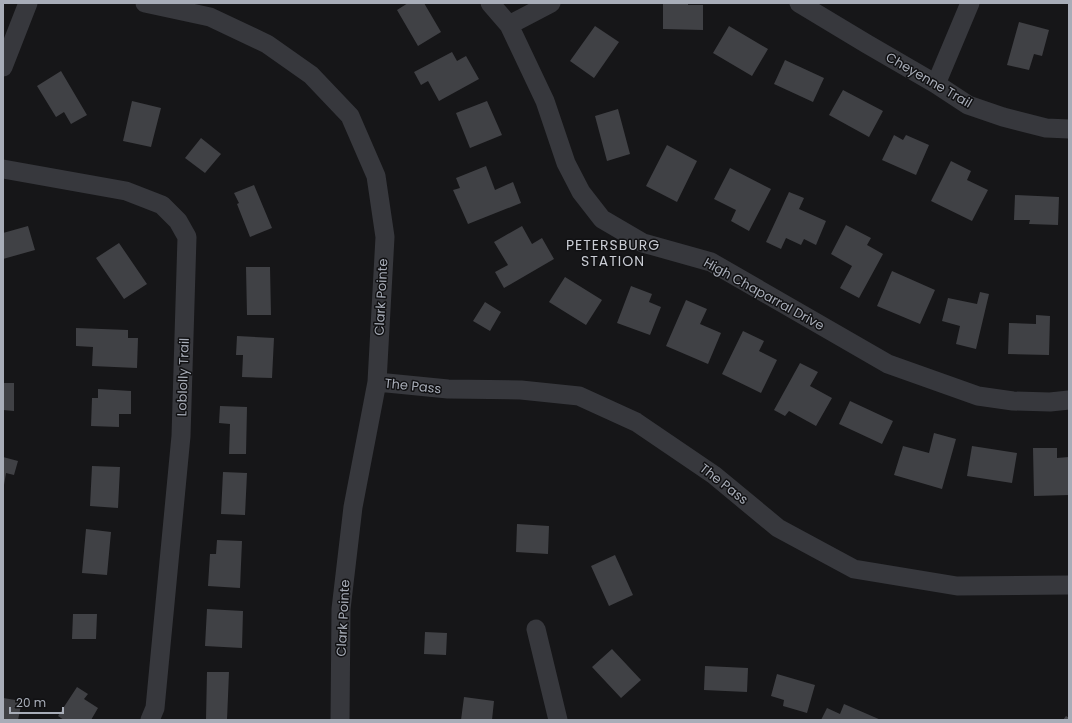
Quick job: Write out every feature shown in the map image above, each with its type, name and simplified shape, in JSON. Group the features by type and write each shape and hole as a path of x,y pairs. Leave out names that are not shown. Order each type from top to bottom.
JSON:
{"street":[{"path":"3,68 28,3"},
{"name":"Clark Pointe","path":"145,3 210,17 267,44 311,75 350,116 376,176 385,237 377,382 353,507 340,609 340,720"},
{"name":"High Chaparral Drive","path":"490,3 509,25 545,100 566,163 582,192 602,219 644,243 711,262 888,364 978,396 1013,401 1050,402 1069,400"},
{"path":"509,25 551,3"},
{"name":"Cheyenne Trail","path":"799,3 936,84 968,105 1003,117 1046,128 1069,129"},
{"path":"936,84 970,3"},
{"name":"Loblolly Trail","path":"3,169 126,191 162,205 178,221 187,237 181,436 156,708 150,720"},
{"name":"The Pass","path":"377,382 448,389 521,390 578,396 636,422 714,475 778,528 854,569 957,586 1069,585"},
{"path":"536,629 558,720"}],"building":[{"path":"408,3 424,3 441,32 418,46 397,10"},
{"path":"663,3 688,3 688,5 703,5 703,30 663,29"},
{"path":"1019,22 1049,30 1042,56 1034,54 1029,70 1007,65"},
{"path":"595,26 619,42 594,78 570,61"},
{"path":"729,26 768,49 752,76 713,53"},
{"path":"452,52 457,61 466,56 479,79 439,101 428,81 421,85 414,72"},
{"path":"785,60 824,78 813,102 774,84"},
{"path":"61,71 87,115 71,124 64,112 56,117 37,86"},
{"path":"843,90 883,111 869,137 829,115"},
{"path":"132,101 161,108 151,147 123,141"},
{"path":"487,101 502,135 470,148 456,113"},
{"path":"618,109 630,154 607,161 595,116"},
{"path":"894,135 903,140 906,135 929,145 916,175 882,160"},
{"path":"201,138 221,154 205,173 185,158"},
{"path":"667,145 697,161 677,202 646,186"},
{"path":"951,161 971,171 967,180 988,190 972,221 931,201"},
{"path":"486,166 495,190 513,182 521,203 468,224 453,190 460,188 456,178"},
{"path":"730,168 771,189 749,231 731,221 736,210 714,199"},
{"path":"254,185 272,228 250,237 237,204 239,203 234,193"},
{"path":"789,192 804,198 799,209 826,221 816,245 804,239 801,245 786,238 781,249 766,242"},
{"path":"1015,195 1059,197 1058,225 1029,224 1030,220 1014,220"},
{"path":"846,225 871,238 867,245 883,254 859,298 840,288 852,266 831,254"},
{"path":"28,226 35,250 3,259 3,233"},
{"path":"522,226 532,244 542,238 554,259 504,288 495,272 508,265 494,242"},
{"path":"119,243 147,284 124,299 96,258"},
{"path":"246,267 270,267 271,315 247,315"},
{"path":"892,271 935,290 920,324 877,306"},
{"path":"565,277 602,300 586,325 549,302"},
{"path":"631,286 652,294 649,302 661,307 650,335 617,323"},
{"path":"980,292 989,294 976,349 956,344 960,326 942,321 948,298 977,304"},
{"path":"686,300 707,309 700,324 721,333 708,364 666,346"},
{"path":"485,302 501,312 490,331 473,321"},
{"path":"1036,315 1050,316 1049,355 1008,354 1009,323 1036,324"},
{"path":"76,328 128,330 128,338 138,338 137,368 92,366 93,347 76,346"},
{"path":"743,331 764,341 759,351 777,360 761,393 722,374"},
{"path":"237,336 274,338 272,378 242,377 243,355 236,355"},
{"path":"800,363 818,372 810,386 832,398 816,426 789,411 785,416 774,410"},
{"path":"3,383 14,383 14,411 3,410"},
{"path":"98,389 131,391 131,414 119,414 119,427 91,426 92,398 98,398"},
{"path":"850,401 893,421 882,444 839,424"},
{"path":"220,406 247,407 246,454 229,454 230,424 219,423"},
{"path":"934,433 956,439 942,489 894,475 903,446 929,453"},
{"path":"972,446 1017,453 1012,483 967,476"},
{"path":"1033,448 1057,448 1057,458 1069,457 1069,495 1034,496"},
{"path":"3,457 18,461 14,475 6,473 4,485"},
{"path":"92,466 120,467 118,508 90,506"},
{"path":"223,472 247,473 245,515 221,514"},
{"path":"517,524 549,526 548,554 516,552"},
{"path":"86,529 111,532 107,575 82,573"},
{"path":"217,540 242,541 240,588 208,586 210,554 216,554"},
{"path":"615,555 633,595 609,606 591,566"},
{"path":"207,609 243,611 242,648 205,646"},
{"path":"73,614 97,614 96,639 72,639"},
{"path":"425,632 447,633 446,655 424,654"},
{"path":"612,649 641,680 621,698 592,667"},
{"path":"705,666 748,668 747,692 704,690"},
{"path":"207,672 229,672 227,720 206,719"},
{"path":"777,674 815,685 807,713 783,706 784,700 771,696"},
{"path":"77,687 88,694 84,699 98,708 91,720 64,720 58,716"},
{"path":"464,697 494,701 492,720 461,720"},
{"path":"3,698 22,701 18,720 3,720"},
{"path":"844,704 881,720 821,720 827,708 840,714"},
{"path":"1066,716 1069,720 1063,720"}],"district":[{"name":"PETERSBURG STATION","path":"613,254"}]}
